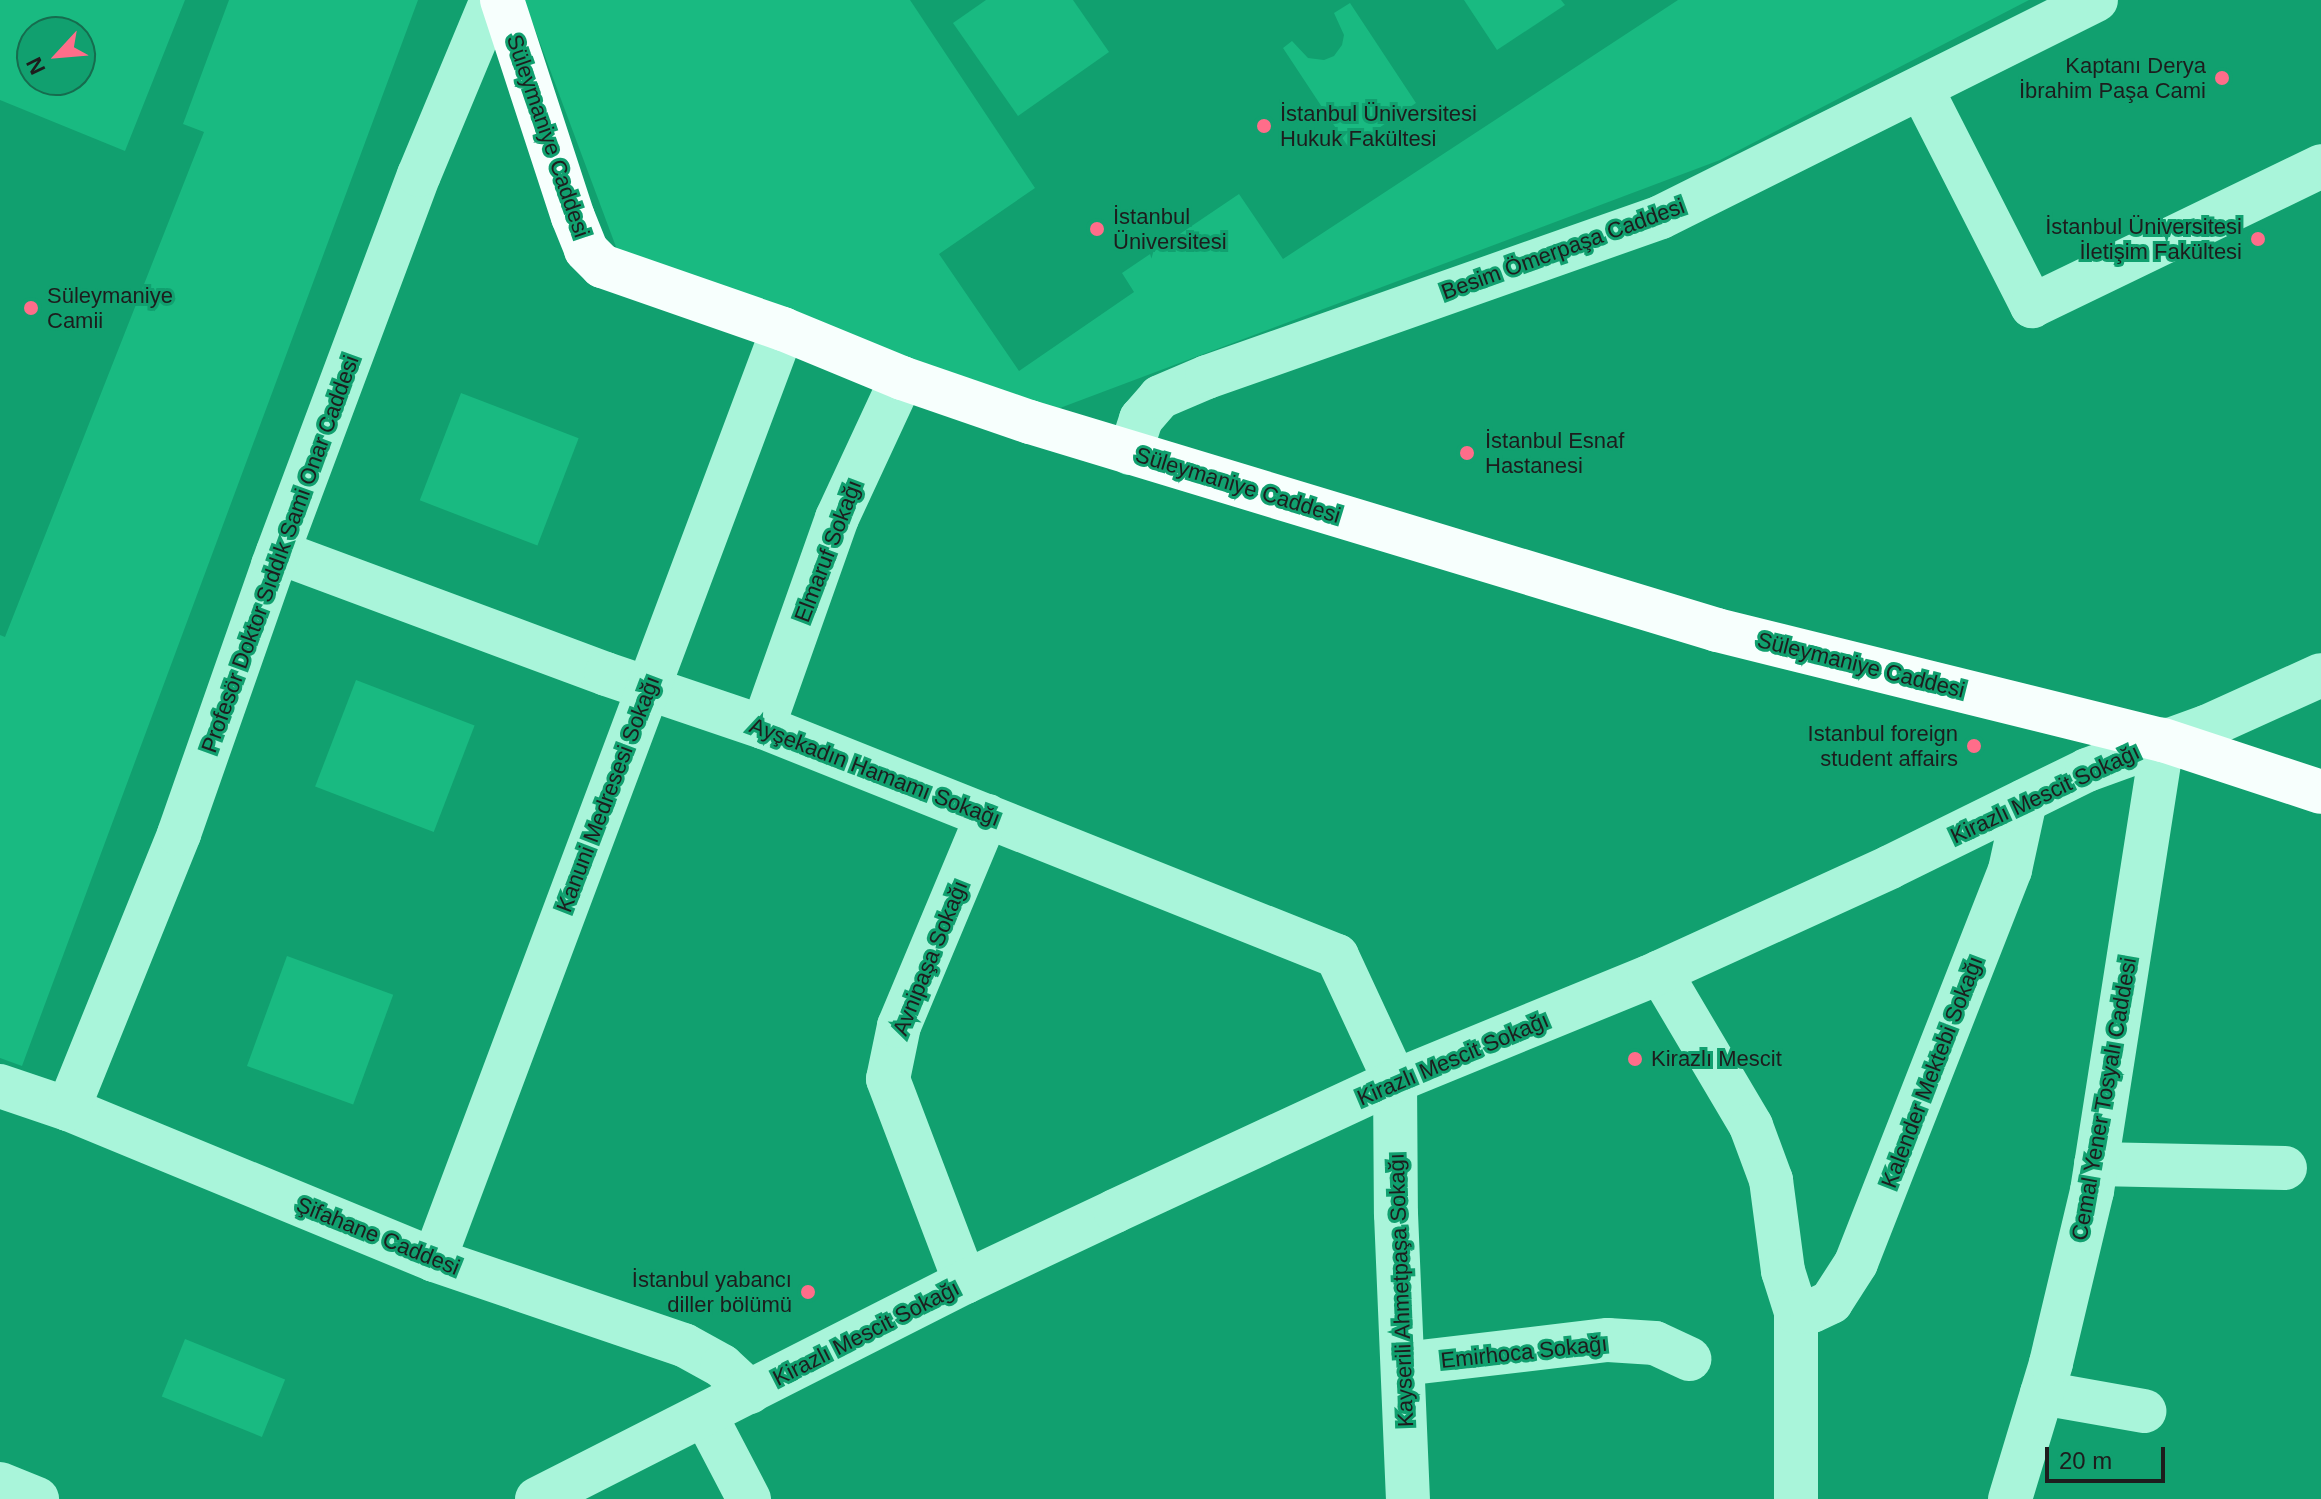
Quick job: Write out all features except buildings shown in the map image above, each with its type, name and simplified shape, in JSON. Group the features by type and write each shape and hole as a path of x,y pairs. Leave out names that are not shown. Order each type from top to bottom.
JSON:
{"main road":[{"name":"Süleymaniye Caddesi","path":"502,0 586,250 602,266 783,329 902,378 1130,453 1717,630 2163,740 2321,792"}],"street":[{"name":"Profesör Doktor Sıddık Sami Onar Caddesi","path":"68,1109 179,834 278,552 419,175 492,0"},
{"name":"Besim Ömerpaşa Caddesi","path":"1130,453 1141,419 1160,397 1207,377 1661,217 2096,0"},
{"path":"1921,88 2032,306 2321,166"},
{"name":"Kanuni Medresesi Sokağı","path":"434,1260 462,1199 783,329"},
{"name":"Elmaruf Sokağı","path":"763,727 837,518 902,378"},
{"name":"Ayşekadın Hamamı Sokağı","path":"278,552 763,727 1337,956 1395,1081"},
{"name":"Kirazlı Mescit Sokağı","path":"537,1499 965,1282 1395,1081 1660,972 2087,770 2206,727 2321,675"},
{"name":"Cemal Yener Tosyalı Caddesi","path":"2010,1499 2042,1393 2096,1164 2163,740"},
{"name":"Kalender Mektebi Sokağı","path":"1796,1312 1812,1311 1831,1302 1856,1263 2010,870 2025,801"},
{"name":"Avnipaşa Sokağı","path":"965,1282 888,1079 899,1026 987,816"},
{"path":"1660,972 1751,1126 1771,1180 1783,1271 1796,1312 1796,1499"},
{"name":"Kayserili Ahmetpaşa Sokağı","path":"1395,1081 1396,1214 1408,1499"},
{"name":"Şifahane Caddesi","path":"0,1086 68,1109 434,1260 637,1320 709,1359 750,1392"},
{"path":"2096,1164 2285,1168"},
{"name":"Emirhoca Sokağı","path":"1403,1364 1608,1340 1655,1343 1689,1359"},
{"path":"2042,1393 2144,1411"},
{"path":"705,1415 749,1499"},
{"path":"0,1484 37,1499"}],"green space":[{"path":"0,0 185,0 125,151 0,100"},
{"path":"229,0 418,0 22,1066 0,1058 0,635 5,637 204,132 183,124"},
{"name":"İstanbul Üniversitesi","path":"524,0 910,0 1035,188 939,254 1019,371 1134,292 1122,273 1239,194 1283,259 1678,0 2029,0 1720,160 1036,417 619,255"},
{"path":"986,0 1073,0 1109,52 1018,116 953,23"},
{"path":"1464,0 1561,0 1565,5 1497,50"},
{"path":"1350,3 1416,103 1349,148 1283,48 1292,41 1308,58 1324,60 1334,56 1342,45 1344,35 1334,13"},
{"path":"461,393 579,438 537,546 420,500"},
{"path":"356,680 475,726 434,832 315,786"},
{"path":"287,956 393,995 353,1105 247,1066"},
{"path":"185,1339 285,1379 262,1437 162,1396"}],"place":[{"name":"Kaptanı Derya İbrahim Paşa Cami","path":"2222,78"},
{"name":"İstanbul Üniversitesi Hukuk Fakültesi","path":"1264,126"},
{"name":"İstanbul Üniversitesi","path":"1097,229"},
{"name":"İstanbul Üniversitesi İletişim Fakültesi","path":"2258,239"},
{"name":"Süleymaniye Camii","path":"31,308"},
{"name":"İstanbul Esnaf Hastanesi","path":"1467,453"},
{"name":"Istanbul foreign student affairs","path":"1974,746"},
{"name":"Kirazlı Mescit","path":"1635,1059"},
{"name":"İstanbul yabancı diller bölümü","path":"808,1292"}]}
